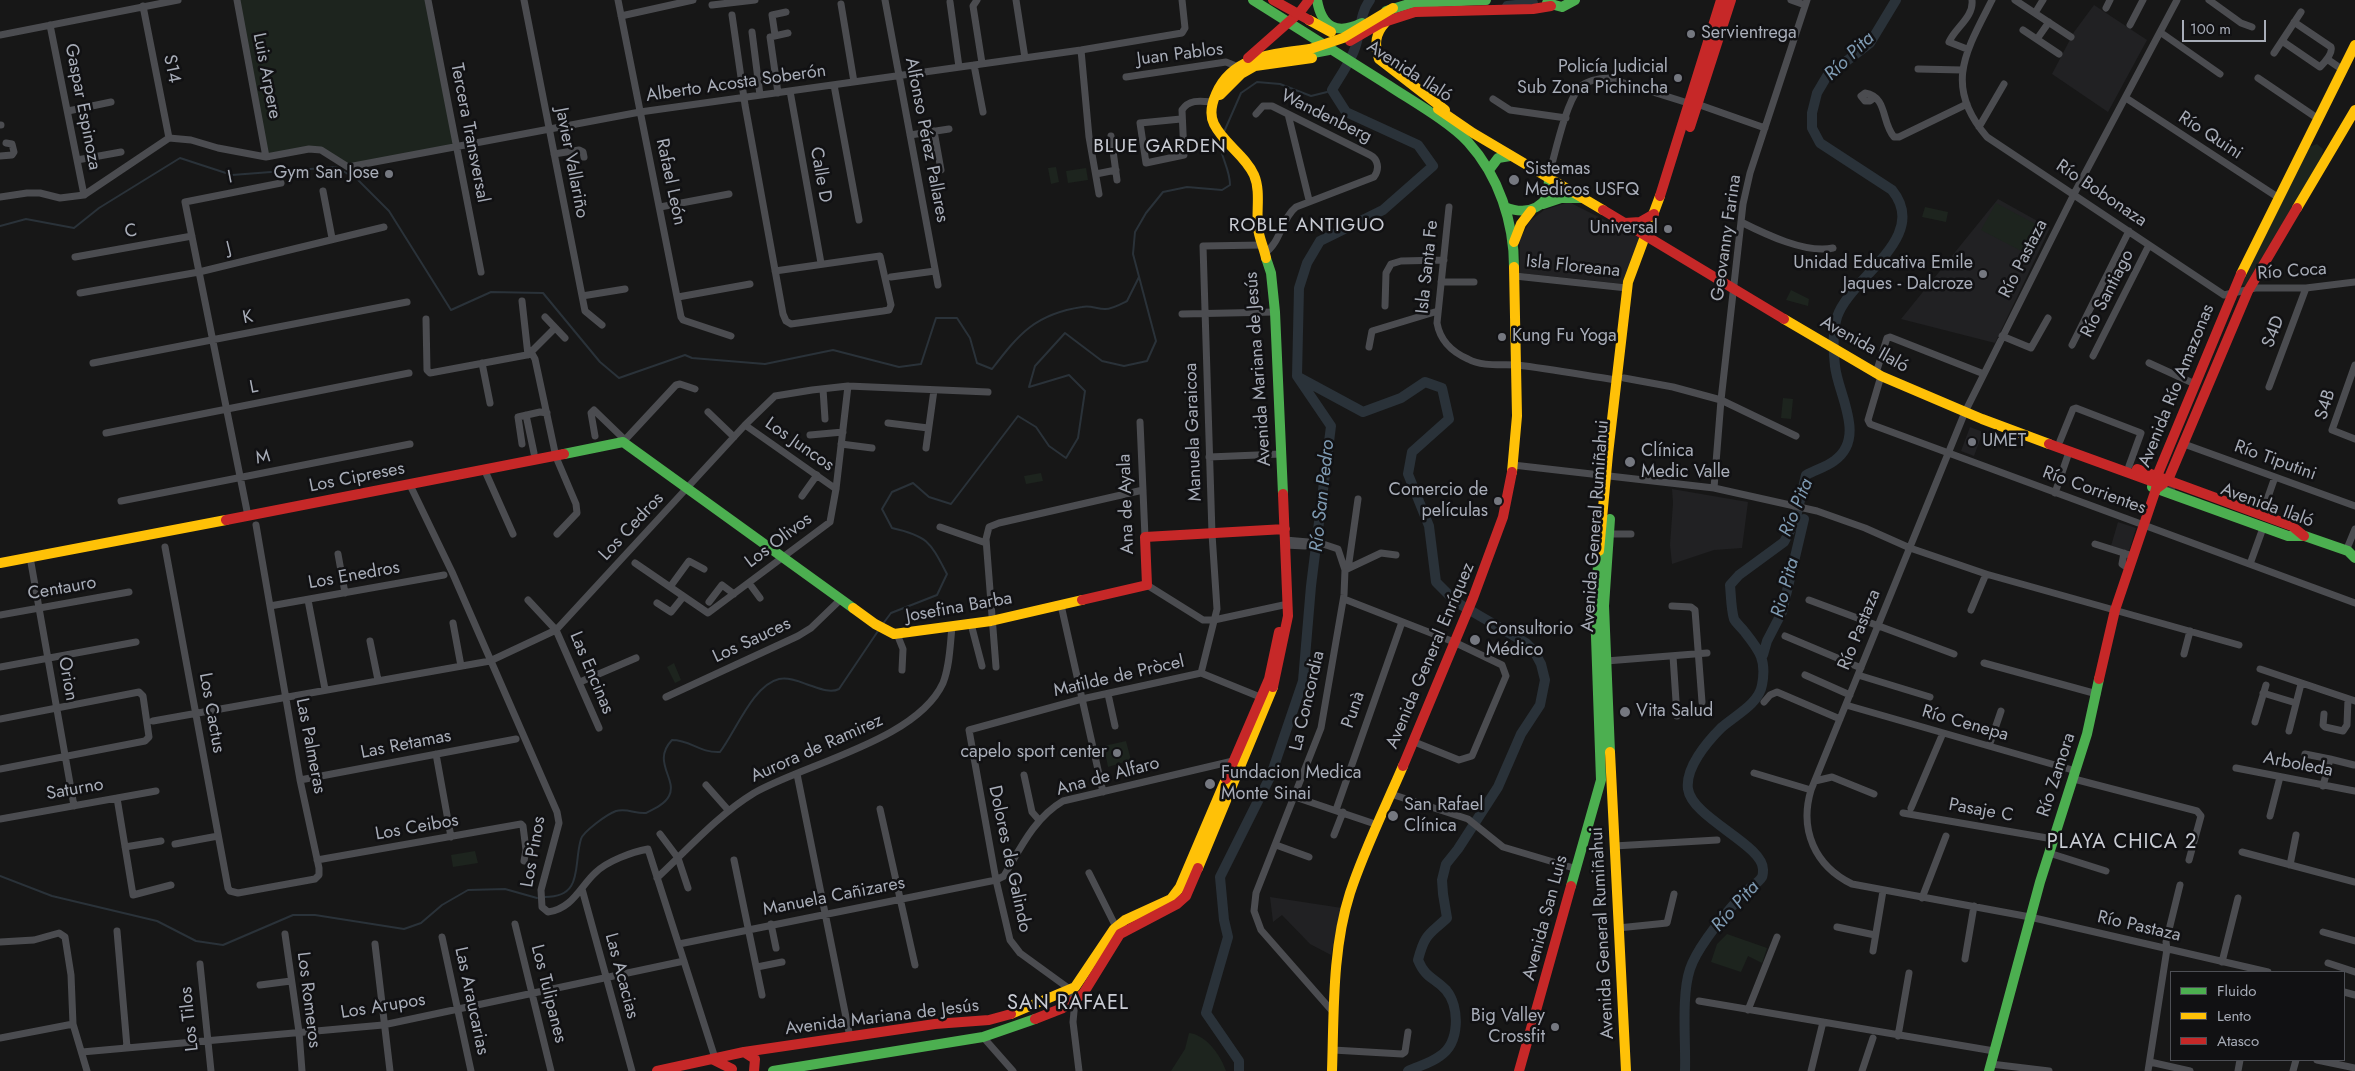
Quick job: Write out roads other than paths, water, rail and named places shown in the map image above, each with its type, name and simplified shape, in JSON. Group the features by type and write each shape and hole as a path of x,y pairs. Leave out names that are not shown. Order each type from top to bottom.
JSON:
{"main road":[{"name":"Avenida Ilaló","path":"1253,0 1510,156"},
{"path":"1273,0 1332,33 1354,34"},
{"path":"1216,99 1222,80 1289,22 1309,0"},
{"path":"1317,0 1323,20 1336,29 1353,29 1393,8 1422,2 1486,0"},
{"path":"1216,99 1238,74 1261,58 1312,54 1336,48 1389,19 1425,11 1504,9 1547,3 1564,7 1575,0"},
{"name":"Avenida General Rumiñahui","path":"1602,772 1595,608 1620,379 1627,288 1649,237 1693,104 1721,0"},
{"name":"Avenida General Rumiñahui","path":"1620,379 1634,293 1654,214 1731,0"},
{"path":"1241,64 1261,58 1325,47 1354,34 1393,8"},
{"path":"1389,19 1377,32 1375,45 1381,61 1438,104 1460,124"},
{"name":"Avenida Río Amazonas","path":"2155,482 2231,294 2355,45"},
{"path":"1216,99 1241,74 1255,66 1319,58 1340,52"},
{"name":"Avenida Ilaló","path":"1365,67 1459,133 1475,149 1489,170"},
{"name":"Avenida Mariana de Jesús","path":"773,1071 908,1048 983,1038 1062,1008 1076,1001 1083,994 1120,934 1179,897 1264,698 1282,614 1288,604 1290,543 1284,529 1275,312 1271,273 1258,225 1257,183 1252,170 1243,157 1214,123 1216,99"},
{"name":"Avenida Río Amazonas","path":"2155,482 2168,480 2248,291 2355,110"},
{"path":"1543,204 1550,192 1549,178 1510,156 1495,160 1489,170 1502,194 1505,206 1518,212 1531,211 1543,204 1561,198 1582,198"},
{"name":"Avenida Ilaló","path":"1549,178 1649,237 1711,277 1878,375 1965,412 2155,482"},
{"name":"Avenida General Enríquez","path":"1332,1071 1333,1012 1342,924 1350,893 1473,598 1503,517 1513,464 1517,416 1514,246 1505,206"},
{"name":"Avenida General Enríquez","path":"1514,246 1521,224 1531,211"},
{"path":"1625,223 1640,222 1654,214"},
{"path":"2032,437 2044,436 2129,466 2155,482"},
{"path":"2032,437 2043,446 2068,456 2155,482 2263,528 2288,536 2304,536"},
{"name":"Los Cipreses","path":"0,561 30,557 485,471 556,457 624,440"},
{"name":"Josefina Barba","path":"624,440 885,631 897,634 991,621 1147,585"},
{"name":"Avenida General Rumiñahui","path":"1610,477 1609,534 1604,606 1626,1071"},
{"path":"2168,480 2292,526 2304,536"},
{"name":"Río Zamora","path":"1990,1067 2030,917 2053,839 2075,775 2097,694 2115,610 2128,568 2128,555 2144,524 2155,482"},
{"name":"Avenida Ilaló","path":"2175,490 2351,552"},
{"path":"1145,537 1284,529"},
{"name":"Ana de Ayala","path":"1145,537 1147,585"},
{"name":"Avenida San Luis","path":"1519,1071 1602,772"},
{"name":"Avenida Mariana de Jesús","path":"657,1071 742,1052 935,1024 996,1019 1071,990 1079,983 1110,933 1116,927 1179,897"},
{"path":"733,1070 734,1057 742,1052 755,1059 754,1071"},
{"path":"713,1058 733,1070"}],"street":[{"path":"0,34 178,0"},
{"name":"Luis Arpere","path":"237,0 266,157"},
{"name":"Tercera Transversal","path":"428,0 481,272"},
{"name":"Javier Vallariño","path":"524,0 582,296 586,312 602,325"},
{"name":"Rafael León","path":"618,0 683,320 731,336"},
{"path":"621,16 693,0"},
{"path":"712,5 756,0"},
{"name":"Alfonso Pérez Pallares","path":"886,0 898,75 938,285"},
{"path":"977,0 973,6 983,112"},
{"path":"1016,0 1026,58"},
{"name":"Alberto Acosta Soberón","path":"266,157 309,149 321,150 348,167 640,112 1081,50 1182,33 1185,28 1182,0"},
{"path":"1791,0 1806,3"},
{"path":"1967,49 1949,42 1963,24 1973,4 1972,0"},
{"path":"1918,69 1962,70 1967,49 1992,0"},
{"path":"2015,0 2071,37"},
{"path":"2035,13 2043,0"},
{"path":"2106,8 2110,0"},
{"path":"2130,25 2143,0"},
{"path":"2166,0 2175,2"},
{"path":"2209,0 2241,23 2252,27"},
{"path":"950,2 960,67"},
{"name":"Río Pastaza","path":"2175,2 2074,194 1965,412 1810,790 1806,824 1812,845 1821,860 1842,879 1862,887 2030,917 2255,971"},
{"name":"Geovanny Farina","path":"1714,488 1721,400 1741,222 1750,173 1806,3"},
{"path":"841,4 854,82"},
{"name":"S14","path":"143,6 169,138"},
{"path":"775,35 772,15 786,12"},
{"path":"2274,53 2301,12"},
{"path":"732,15 744,97 782,314 786,321 791,324 889,310 891,304 880,256 821,263 775,272"},
{"path":"2037,39 2049,22"},
{"path":"2282,41 2320,67 2327,59 2332,46 2294,22"},
{"name":"Gaspar Espinoza","path":"50,25 84,195"},
{"path":"2023,30 2059,54"},
{"path":"752,32 760,95"},
{"path":"2160,32 2220,74"},
{"path":"778,93 770,37 788,33"},
{"path":"1081,50 1090,137 1099,194"},
{"path":"2327,59 2343,70"},
{"name":"Juan Pablos","path":"1126,77 1226,62 1241,64"},
{"name":"Río Bobonaza","path":"1962,70 1967,104 1979,127 1987,136 2224,295 2231,294"},
{"path":"1549,178 1570,105 1580,86 1599,78 1608,78 1765,128"},
{"path":"2258,78 2318,118"},
{"path":"834,84 859,220"},
{"path":"1979,127 2004,84"},
{"name":"Calle D","path":"790,91 821,263"},
{"path":"1874,98 1880,101 1894,137 1899,137 1967,104"},
{"name":"Río Quini","path":"2126,98 2279,198"},
{"path":"1181,119 1140,123 1146,163 1184,156 1182,110 1190,102 1216,99"},
{"path":"1493,99 1510,110 1566,118"},
{"path":"68,111 111,102"},
{"name":"Wandenberg","path":"1256,114 1266,105 1288,114 1374,157 1377,165 1374,177 1309,200 1292,210 1272,248 1264,249"},
{"path":"1288,114 1309,200"},
{"path":"910,135 949,129"},
{"path":"934,131 942,170"},
{"path":"1110,136 1117,180"},
{"path":"0,197 27,193 40,193 60,198 84,195 169,138 191,140 218,148 266,157"},
{"path":"0,156 14,152 12,144 6,143"},
{"path":"554,154 579,150 583,152 584,157"},
{"path":"78,160 121,152"},
{"path":"1096,174 1116,170"},
{"name":"I","path":"192,236 185,202 280,183"},
{"path":"323,191 332,238"},
{"path":"660,207 729,194"},
{"name":"Isla Santa Fe","path":"1449,207 1437,323 1440,335 1456,353 1482,364 1516,365"},
{"path":"1741,222 1773,238 1824,250 1833,248"},
{"name":"J","path":"80,293 199,272 332,238 384,227"},
{"path":"2072,345 2129,231"},
{"path":"192,236 225,409 248,516"},
{"name":"C","path":"75,257 192,236"},
{"name":"Río Santiago","path":"2093,356 2149,245"},
{"name":"Manuela Garaicoa","path":"1201,673 1217,609 1209,458 1203,246 1264,249"},
{"path":"1385,306 1386,273 1390,264 1401,261 1444,260"},
{"path":"891,277 935,271"},
{"name":"Isla Floreana","path":"1515,276 1627,288"},
{"path":"1441,282 1474,282"},
{"name":"Río Coca","path":"2231,294 2262,287 2306,288 2355,282"},
{"path":"678,297 750,284"},
{"name":"S4D","path":"2269,387 2306,288"},
{"path":"582,296 625,289"},
{"path":"522,301 530,353 536,359 556,457 576,504 577,513 557,534"},
{"name":"K","path":"93,363 408,302"},
{"path":"1369,347 1372,330 1438,310"},
{"path":"1182,314 1275,312"},
{"path":"545,318 566,338"},
{"path":"2002,336 2031,348 2048,318"},
{"path":"426,319 429,372 530,353 555,328"},
{"path":"1878,375 1888,338 1890,337 1984,374"},
{"path":"482,363 490,403"},
{"path":"2149,364 2195,384"},
{"path":"1516,365 1673,387 1721,400 1796,436"},
{"name":"S4B","path":"2355,365 2332,430 2355,439"},
{"name":"L","path":"106,433 409,374"},
{"name":"Río Corrientes","path":"1878,375 1868,423 2054,493 2355,602"},
{"path":"596,436 591,413 594,410 624,440 676,385 680,384 695,389"},
{"name":"Los Cedros","path":"153,721 490,661 556,630 734,437 775,396 848,386 988,392"},
{"name":"Los Olivos","path":"635,563 708,613 831,520 848,386"},
{"path":"822,389 826,419"},
{"path":"926,448 934,390"},
{"path":"2060,441 2073,409 2084,411 2141,433 2129,466"},
{"path":"708,412 734,437"},
{"path":"522,444 518,417 547,413"},
{"path":"526,415 534,453"},
{"name":"Ana de Ayala","path":"1140,422 1145,537"},
{"path":"888,424 928,428"},
{"name":"Los Juncos","path":"745,426 836,489"},
{"path":"810,435 843,432"},
{"name":"M","path":"121,500 410,444"},
{"path":"841,444 872,448"},
{"name":"Río Tiputini","path":"2184,444 2355,506"},
{"path":"1209,458 1281,454"},
{"path":"2054,493 2068,456"},
{"path":"1513,464 1714,488 1817,511 1865,528 1910,548 1986,574 2239,645"},
{"path":"485,471 514,534"},
{"path":"802,496 817,475"},
{"path":"2262,514 2275,477"},
{"name":"Los Pinos","path":"410,485 557,812 559,823 542,890 542,907 548,912 557,910 572,901 595,872 610,863 647,849 679,944 713,1058"},
{"path":"996,667 986,543 988,529 999,523 1143,490"},
{"name":"La Concordia","path":"1333,1012 1261,930 1256,922 1254,911 1256,893 1321,728 1344,599 1345,569 1349,562 1358,499"},
{"name":"Las Palmeras","path":"256,524 300,780 317,860"},
{"path":"940,527 986,543"},
{"path":"2250,564 2263,528"},
{"path":"2351,552 2355,529"},
{"path":"1609,534 1631,534"},
{"path":"1290,543 1330,545 1338,550 1345,569 1380,553 1396,555"},
{"path":"2095,544 2128,555"},
{"name":"Los Cactus","path":"165,547 227,885 230,891 238,893 315,879 319,872 317,860"},
{"path":"338,554 345,593"},
{"name":"Orion","path":"30,557 74,806"},
{"path":"670,587 690,561 704,569"},
{"path":"1971,610 1986,574"},
{"name":"Los Enedros","path":"270,606 444,575"},
{"path":"749,583 760,598"},
{"path":"709,602 722,585 734,594"},
{"path":"1147,585 1200,619 1214,620 1288,604"},
{"name":"Centauro","path":"0,615 129,592"},
{"path":"657,603 671,612 683,597"},
{"name":"Los Sauces","path":"666,697 798,636 811,628 841,599"},
{"path":"1344,599 1454,642 1502,665 1506,673 1475,752 1467,758 1459,760 1412,741"},
{"path":"308,600 325,690"},
{"name":"Las Encinas","path":"528,600 556,630 599,728"},
{"path":"1809,600 1954,654"},
{"path":"1061,605 1103,792"},
{"path":"1672,606 1691,607 1694,609 1702,702"},
{"name":"Punà","path":"1334,835 1340,811 1402,622"},
{"path":"453,623 461,666"},
{"path":"971,624 982,666"},
{"name":"Aurora de Ramirez","path":"657,878 730,811 760,790 888,734 921,712 933,699 945,678 952,627"},
{"path":"2184,654 2190,631"},
{"path":"897,634 903,649 902,670"},
{"path":"1785,636 1860,672 1930,697"},
{"path":"370,641 378,680"},
{"path":"0,667 136,642"},
{"path":"1606,661 1707,653"},
{"path":"1673,656 1678,716"},
{"path":"580,682 636,658"},
{"path":"1984,663 2097,694"},
{"path":"2260,669 2352,700 2347,725 2343,731 2325,727 2323,725 2324,714"},
{"name":"Matilde de Pròcel","path":"973,728 1082,699 1201,673 1264,698"},
{"path":"1804,675 1850,694"},
{"path":"2289,730 2301,684"},
{"path":"2255,722 2266,685"},
{"path":"0,719 139,692 143,696 149,737 145,741 66,758 0,769"},
{"path":"1764,702 1770,695 1777,692 1840,718"},
{"path":"2264,693 2296,703"},
{"path":"1108,694 1115,726"},
{"name":"Río Cenepa","path":"1846,705 1989,746 2075,775 2197,811 2201,816 2189,860"},
{"path":"1989,746 2001,711"},
{"name":"Dolores de Galindo","path":"973,728 968,733 996,880 1010,940 1014,947 1071,990 1076,1001"},
{"path":"1911,808 1943,733"},
{"name":"Las Retamas","path":"300,780 516,739"},
{"path":"436,754 451,837"},
{"path":"2305,754 2354,765"},
{"path":"2323,786 2330,759"},
{"name":"Ana de Alfaro","path":"996,880 1004,876 1039,820 1063,802 1237,762"},
{"name":"Arboleda","path":"2236,768 2355,791"},
{"path":"797,774 850,1037"},
{"path":"1754,774 1810,790"},
{"path":"1024,775 1032,812 1039,820"},
{"path":"1815,781 1832,777 1874,794"},
{"path":"2270,816 2280,777"},
{"path":"706,785 730,811"},
{"name":"Saturno","path":"0,819 156,791"},
{"path":"1391,794 1468,819 1503,847 1576,869"},
{"path":"1294,797 1378,825"},
{"path":"117,798 133,894 171,885"},
{"path":"880,809 915,965"},
{"name":"Pasaje C","path":"1903,813 2053,839"},
{"name":"Los Ceibos","path":"317,860 522,825 526,850 524,861"},
{"path":"660,834 678,858 688,888"},
{"path":"175,844 218,836"},
{"path":"1922,898 1946,836"},
{"path":"2290,865 2296,836"},
{"path":"1614,846 1717,840"},
{"path":"125,847 160,841"},
{"path":"1276,845 1309,857"},
{"path":"2242,852 2355,882"},
{"path":"2049,853 2106,871"},
{"path":"734,860 762,995"},
{"path":"1089,874 1116,927"},
{"name":"Manuela Cañizares","path":"679,944 824,913 996,880"},
{"path":"2148,1071 2167,949 2166,942 2180,885"},
{"name":"Las Acacias","path":"582,889 632,1071"},
{"path":"1872,951 1883,891"},
{"path":"1618,928 1667,923 1674,894"},
{"path":"2222,962 2238,898"},
{"path":"1964,959 1974,906"},
{"name":"Los Tulipanes","path":"515,924 551,1071"},
{"path":"771,924 776,948"},
{"path":"1837,927 1876,935"},
{"path":"117,931 127,1047"},
{"path":"2324,932 2355,941"},
{"path":"0,942 34,940 59,933 65,937 71,975 73,1024 86,1071"},
{"name":"Los Romeros","path":"285,934 299,1032 302,1071"},
{"name":"Las Araucarias","path":"442,937 471,1071"},
{"path":"1748,1010 1777,937"},
{"path":"375,944 383,1025 390,1071"},
{"name":"Los Arupos","path":"82,1052 383,1025 684,961"},
{"path":"756,967 782,962"},
{"path":"2328,963 2355,972"},
{"name":"Los Tilos","path":"200,964 212,1071"},
{"path":"1898,1036 1909,974"},
{"path":"260,985 291,981"},
{"path":"1076,1001 1073,1022 1079,1071"},
{"path":"1699,1001 1994,1051"},
{"path":"1811,1071 1823,1022"},
{"path":"0,1038 73,1024"},
{"path":"1333,1050 1402,1054 1405,1052 1408,1032"},
{"path":"983,1038 1013,1071"},
{"path":"1862,1071 1873,1038"},
{"path":"2322,1061 2355,1068"},
{"path":"2150,1062 2190,1071"},
{"path":"1990,1067 2049,1071"}],"waterway":[{"name":"Río San Pedro","path":"1239,1071 1239,1061 1206,1013 1228,937 1224,920 1220,877 1271,775 1303,681 1311,586 1331,426 1297,376 1299,288 1307,263 1320,241 1383,210 1433,166 1418,145 1346,112 1332,90 1354,51 1362,16 1370,0"},
{"name":"Río Pita","path":"1685,1071 1685,1005 1690,969 1699,950 1713,930 1742,895 1760,880 1763,874 1760,861 1752,851 1702,810 1692,800 1688,789 1690,773 1698,756 1721,728 1751,704 1760,692 1762,685 1762,661 1758,650 1734,619 1730,585 1739,575 1784,542 1795,521 1806,475 1831,463 1844,452 1849,441 1850,428 1835,366 1834,341 1837,317 1845,302 1895,241 1902,224 1901,208 1892,190 1820,143 1812,128 1812,113 1817,93 1827,76 1870,43 1896,0"},
{"name":"Río San Pedro","path":"1507,6 1533,3"},
{"path":"1224,132 1241,93 1257,82 1280,84 1311,96 1327,92"},
{"path":"882,625 891,613 937,595 947,574 932,547 927,542 913,534 892,528 882,509 892,492 913,483 929,497 951,504 1018,416 1036,427 1049,446 1066,458 1078,438 1085,391 1069,375 1029,387 1035,366 1065,333 1102,361 1124,366 1147,361 1156,341 1133,254 1135,232 1146,213 1163,192 1187,187 1222,190 1230,185 1220,141"},
{"path":"0,226 26,219 74,228 99,208 180,158 232,175 336,167 358,180 389,211 451,310 491,292 543,293 600,362 619,378 685,355 692,358 765,364 833,350 899,367 921,364 936,318 957,318 970,338 977,363 992,369 1020,336 1040,320 1066,310 1082,307 1088,306 1105,309 1116,306 1127,301 1139,277"},
{"path":"1300,378 1363,412 1401,398 1425,382 1442,388 1449,419 1412,452 1408,474 1429,526 1436,582 1456,602 1526,643 1534,651 1541,664 1545,680 1540,705 1521,734 1498,787 1458,849 1446,864 1442,880 1447,918 1426,939 1418,960 1424,971 1442,986 1451,997 1456,1015 1456,1024 1447,1050 1429,1063 1408,1071"},
{"name":"Rio Pita","path":"1763,655 1767,641 1782,612 1804,519"},
{"path":"545,897 557,896 566,892 571,886 575,878 581,839 586,832 616,811 624,810 646,813 667,799 671,790 664,756 666,748 672,740 685,742 706,751 720,752 753,699 770,683 779,679 786,679 831,691 839,689 878,631"},
{"path":"0,876 52,896 157,921 196,941 223,945 293,915 315,915 404,929 421,923 442,905 468,890 505,889 537,898"}],"tunnel":[{"path":"2154,482 2175,490"}],"place":[{"name":"Servientrega","path":"1691,34"},
{"name":"Policía Judicial Sub Zona Pichincha","path":"1678,78"},
{"name":"Gym San Jose","path":"389,174"},
{"name":"Sistemas Medicos USFQ","path":"1514,180"},
{"name":"Universal","path":"1668,229"},
{"name":"Unidad Educativa Emile Jaques - Dalcroze","path":"1983,274"},
{"name":"Kung Fu Yoga","path":"1502,337"},
{"name":"UMET","path":"1972,442"},
{"name":"Clínica Medic Valle","path":"1630,462"},
{"name":"Comercio de películas","path":"1498,501"},
{"name":"Consultorio Médico","path":"1475,640"},
{"name":"Vita Salud","path":"1625,712"},
{"name":"capelo sport center","path":"1117,753"},
{"name":"Fundacion Medica Monte Sinai","path":"1210,784"},
{"name":"San Rafael Clínica","path":"1393,816"},
{"name":"Big Valley Crossfit","path":"1555,1027"}],"district":[{"name":"BLUE GARDEN","path":"1160,147"},
{"name":"ROBLE ANTIGUO","path":"1307,226"},
{"name":"PLAYA CHICA 2","path":"2122,843"},
{"name":"SAN RAFAEL","path":"1068,1004"}]}
